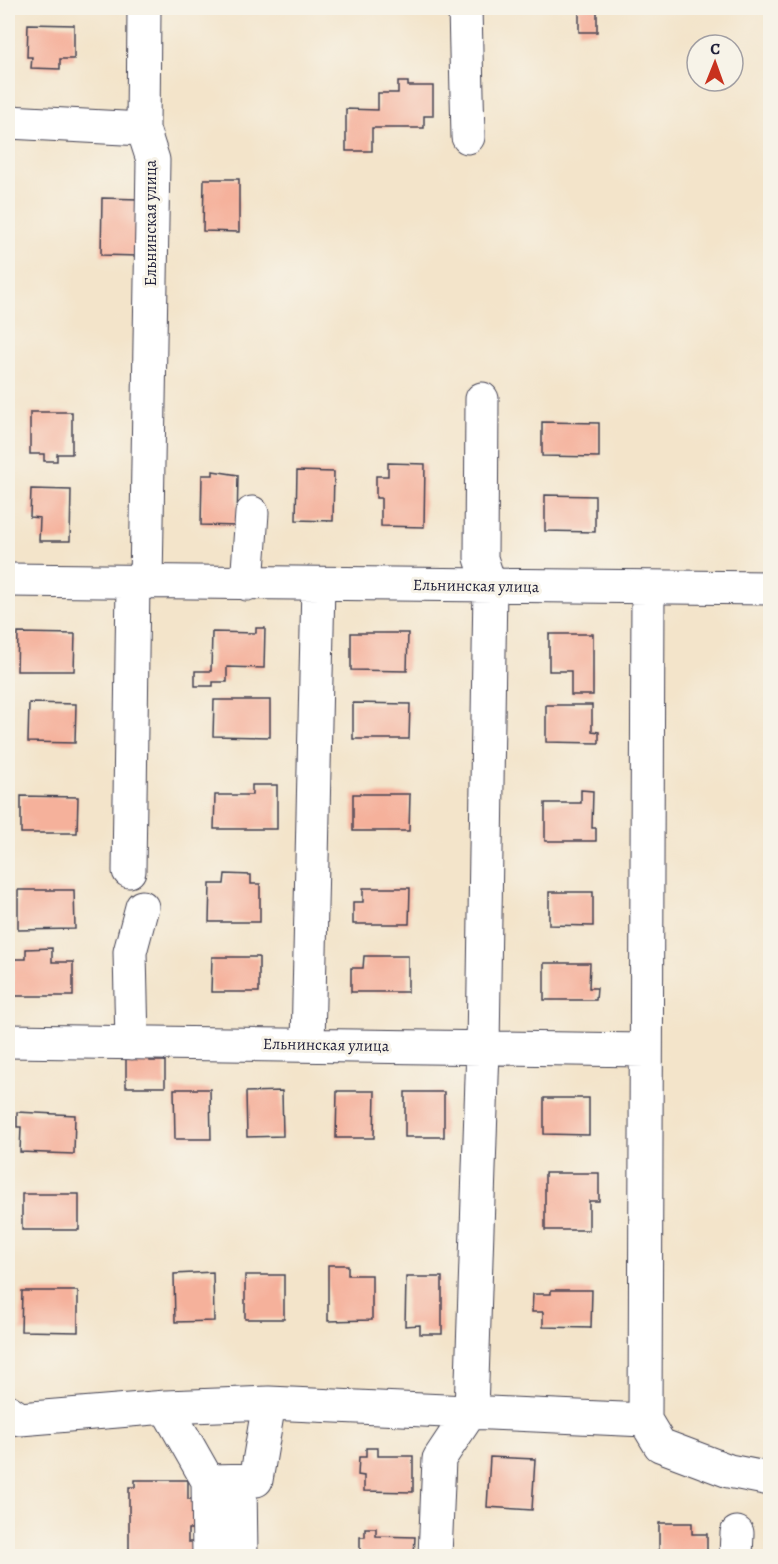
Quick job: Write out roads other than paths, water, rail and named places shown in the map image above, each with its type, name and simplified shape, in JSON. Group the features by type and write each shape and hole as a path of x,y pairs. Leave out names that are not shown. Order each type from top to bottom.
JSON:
{"street":[{"name":"Ельнинская улица","path":"139,583 153,160 143,129 144,8"},
{"path":"465,8 468,137"},
{"path":"8,122 143,129"},
{"path":"435,1557 438,1459 471,1411 483,1048 489,586 481,558 482,399"},
{"path":"247,584 252,513"},
{"name":"Ельнинская улица","path":"8,580 771,588"},
{"path":"129,871 139,583"},
{"path":"308,1045 318,584"},
{"path":"648,587 645,1420 660,1445 729,1471 771,1479"},
{"path":"132,1043 130,952 142,907"},
{"name":"Ельнинская улица","path":"8,1041 645,1050"},
{"path":"8,1411 20,1419 166,1407 269,1403 645,1420"},
{"path":"208,1481 256,1480 269,1403"},
{"path":"166,1407 208,1481 209,1557"},
{"path":"240,1481 241,1557"}]}
